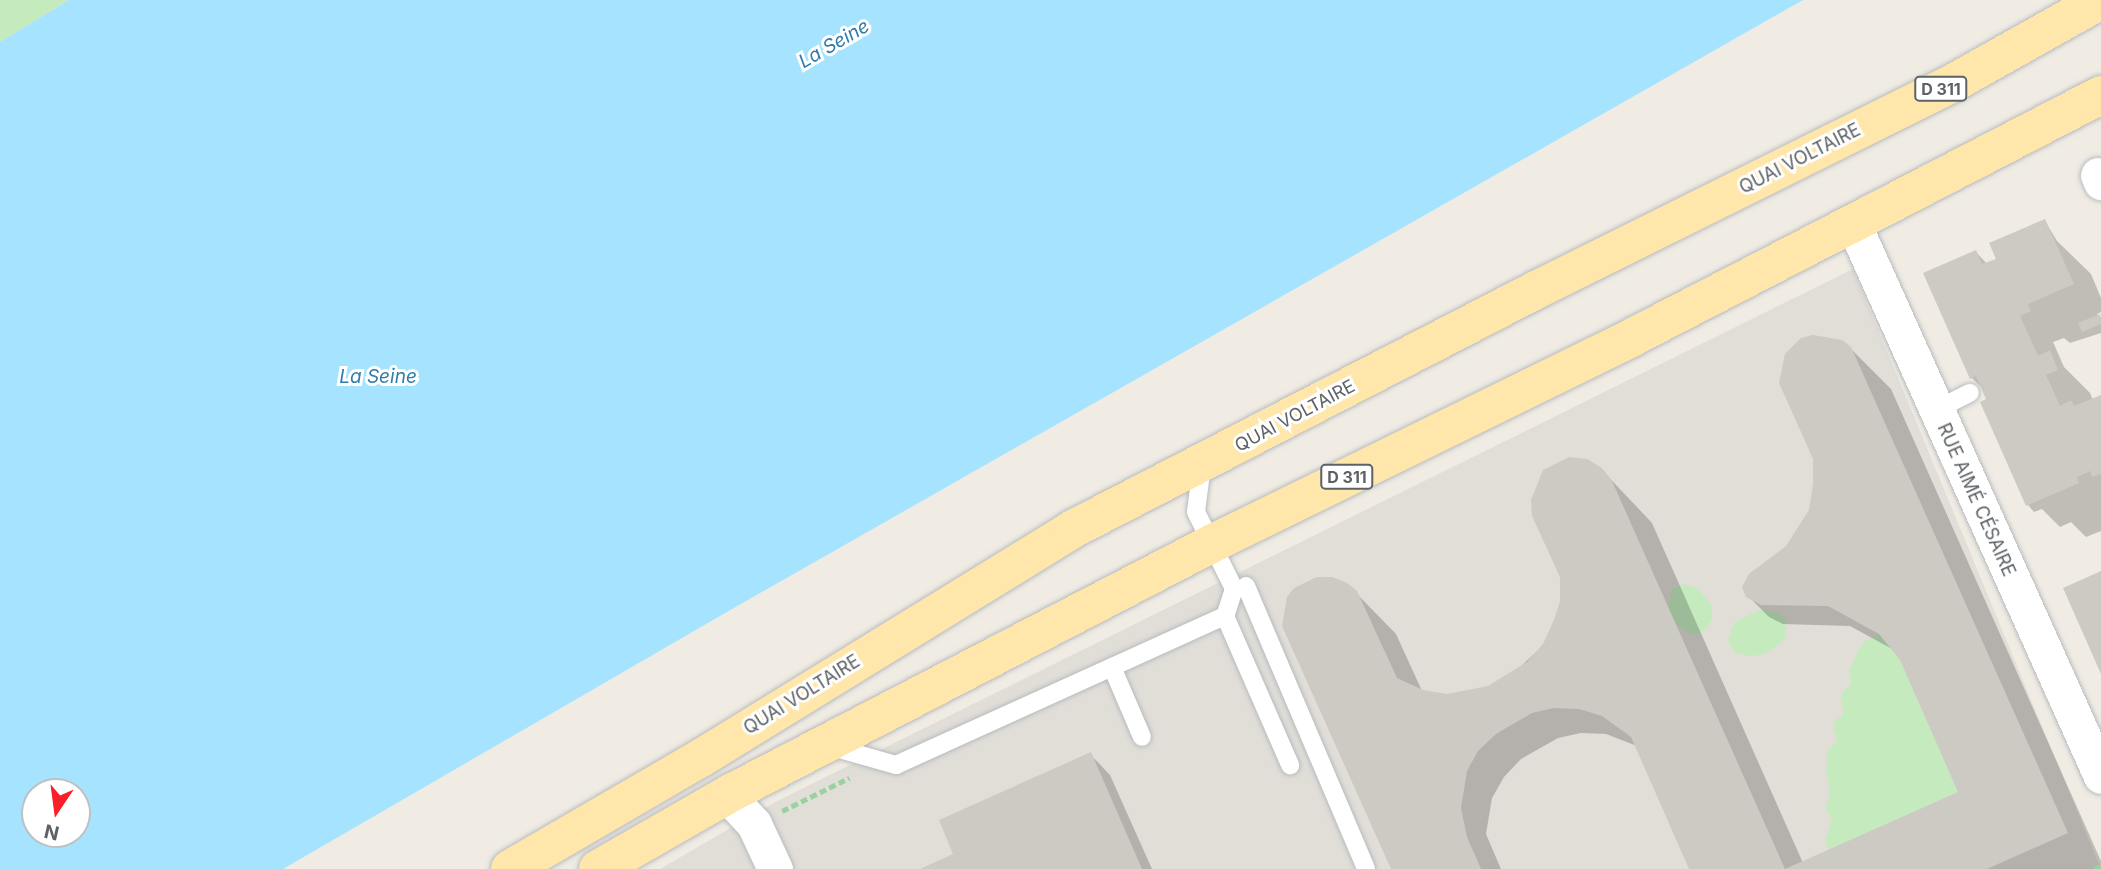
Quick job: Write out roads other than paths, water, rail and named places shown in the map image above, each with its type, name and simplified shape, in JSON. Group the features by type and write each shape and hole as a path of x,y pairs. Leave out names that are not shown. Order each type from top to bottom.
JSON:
{"main road":[{"name":"QUAI VOLTAIRE","path":"510,869 701,758 1071,530 1202,465 1536,289 1955,82 2101,0"},
{"name":"D 311","path":"598,869 727,795 1211,544 1633,337 2101,95"},
{"path":"1986,156 2101,125"}],"street":[{"name":"RUE AIMÉ CÉSAIRE","path":"1853,223 2101,776"},
{"path":"727,795 754,824 770,856"}],"lane":[{"path":"1936,410 1970,393"},
{"path":"1202,465 1196,512 1234,589 1225,616 1290,765"},
{"path":"1246,586 1366,869"},
{"path":"824,744 896,765 1225,616"},
{"path":"1112,667 1142,737"},
{"path":"701,758 727,795"}],"water":[{"name":"La Seine","path":"69,0 1803,0 732,609 283,869 0,869 0,42"}]}
